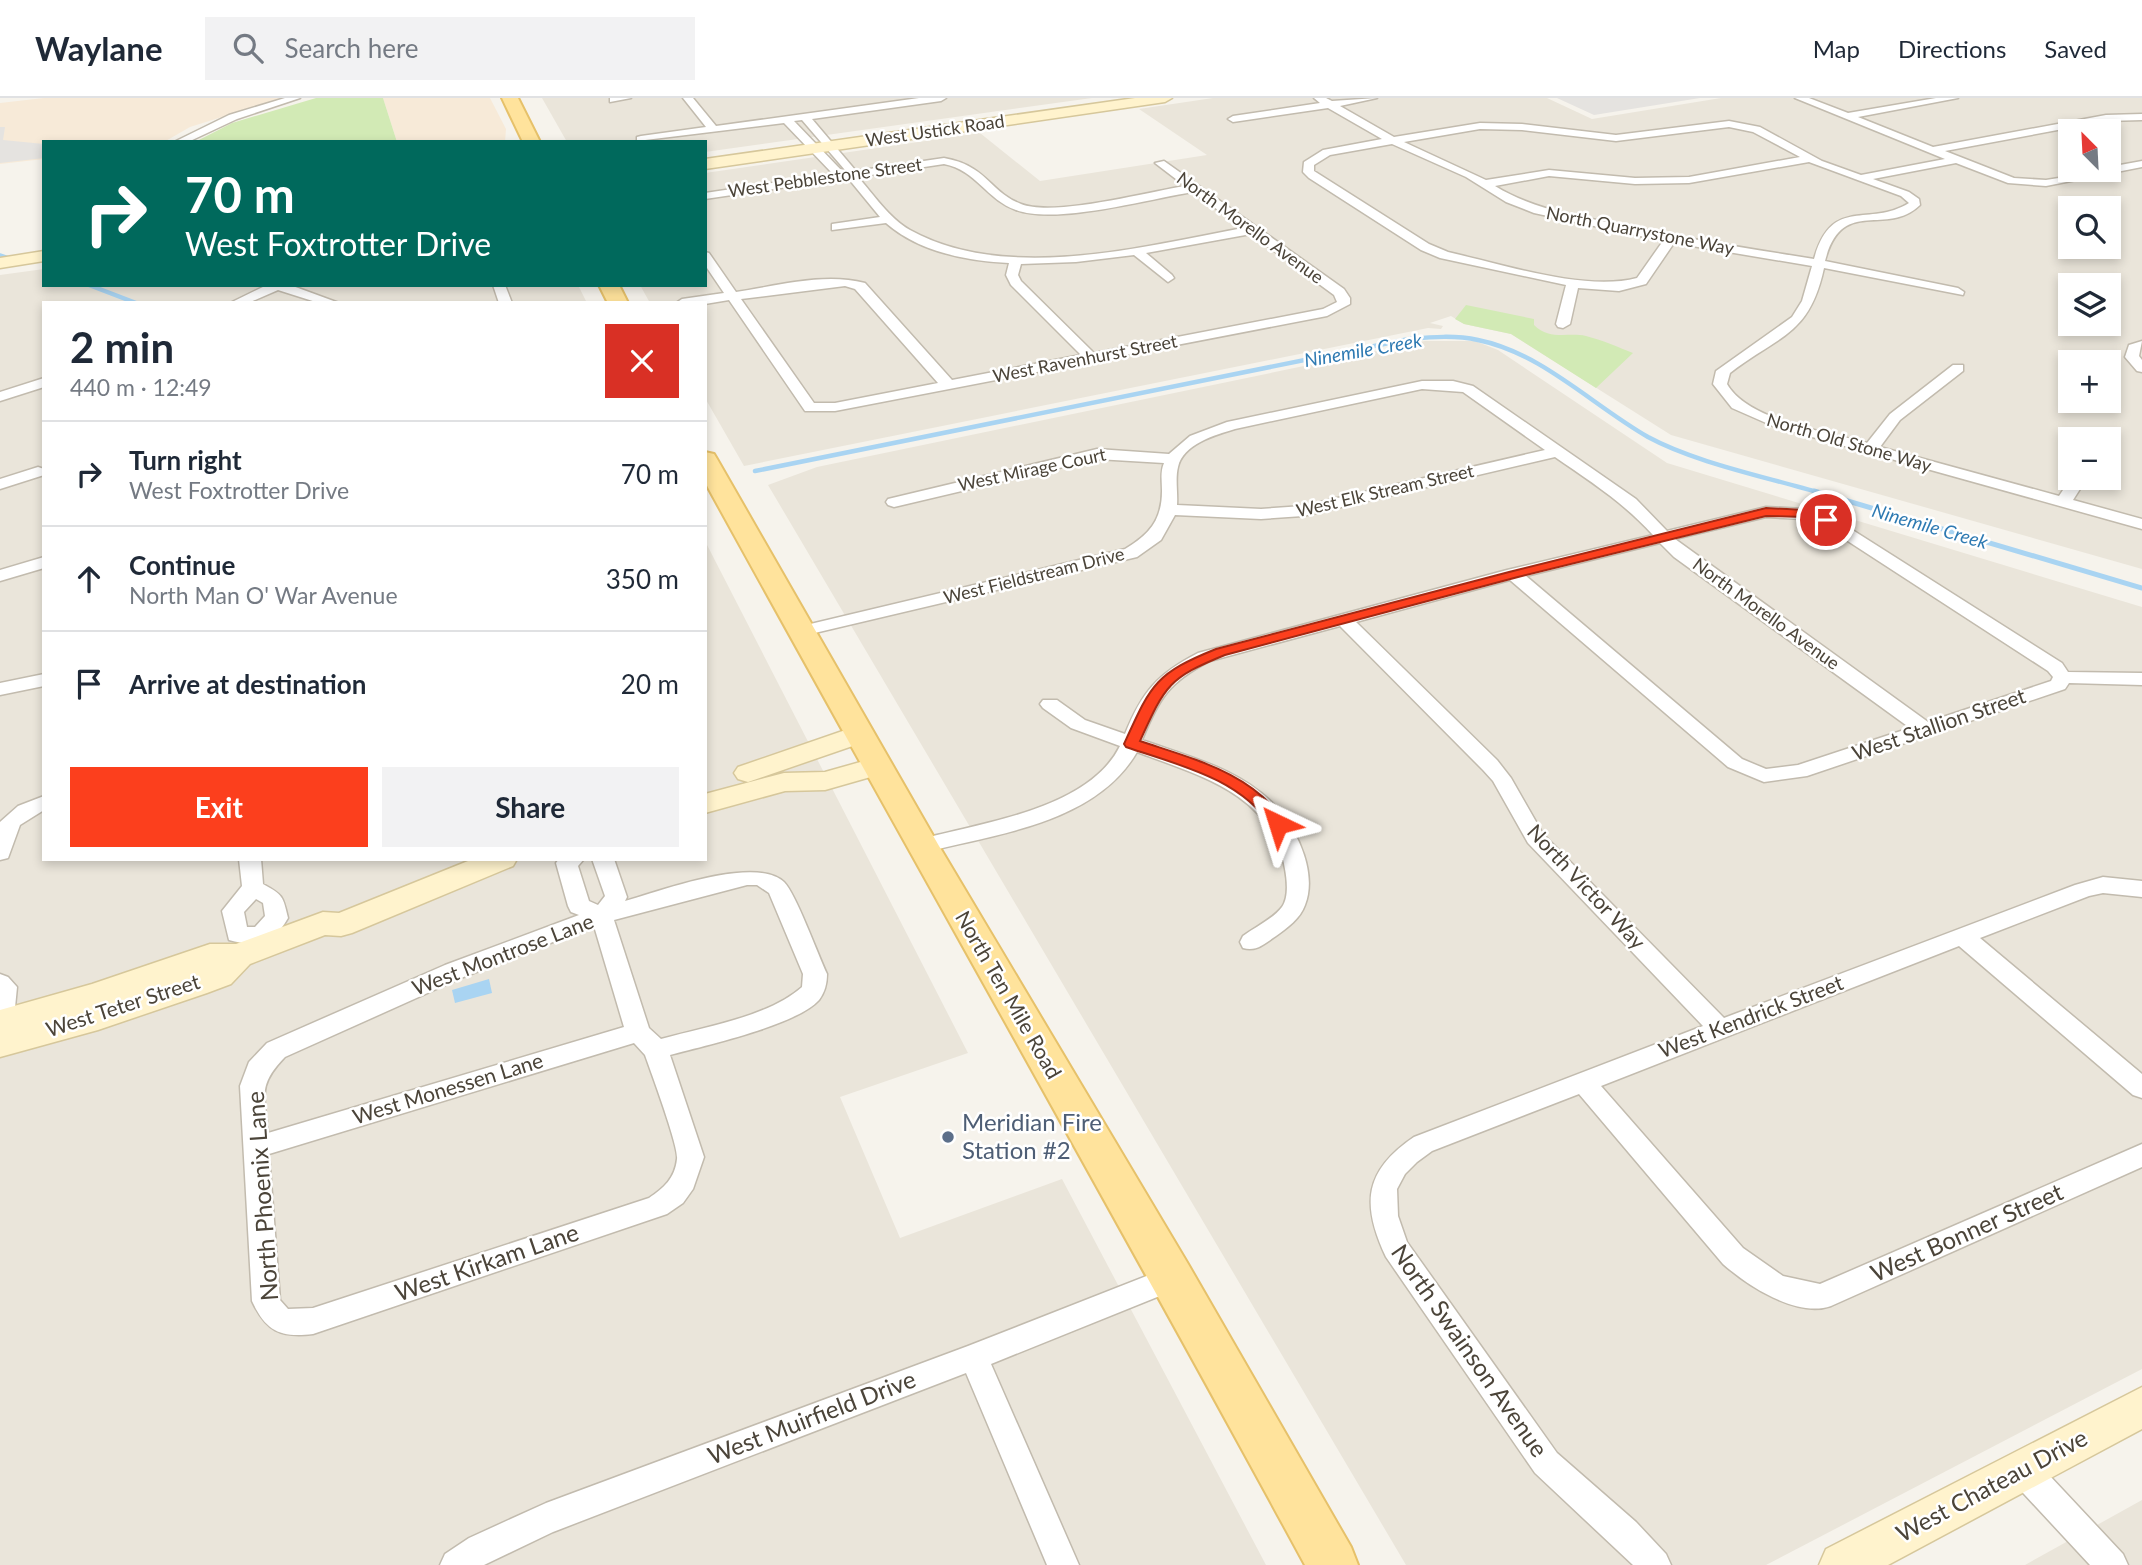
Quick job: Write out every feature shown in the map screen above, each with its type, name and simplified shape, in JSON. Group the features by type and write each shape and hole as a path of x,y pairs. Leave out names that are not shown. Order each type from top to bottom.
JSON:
{"main road":[{"path":"510,98 531,140"},
{"name":"North Ten Mile Road","path":"707,463 922,846 1172,1278 1334,1565"}],"street":[{"path":"183,140 233,117 295,98"},
{"path":"614,100 626,98"},
{"path":"688,98 713,129"},
{"path":"641,139 941,98"},
{"name":"West Ustick Road","path":"707,164 1165,98"},
{"path":"1234,118 1325,101 1372,98"},
{"path":"1800,98 2000,178 2025,183 2046,183 2142,164"},
{"path":"1917,98 1928,102"},
{"path":"1846,116 1953,98"},
{"name":"North Quarrystone Way","path":"1325,101 1391,140 1485,184 1510,200 1538,211 1670,239 1819,264 1958,292"},
{"path":"805,117 852,170 850,174"},
{"path":"1932,150 2106,118 2142,117"},
{"path":"786,119 836,172 850,174 905,232 928,243 971,255 1016,260 1081,258 1253,230"},
{"name":"North Old Stone Way","path":"1573,284 1434,251 1313,176 1307,168 1311,160 1327,152 1498,125 1616,138 1729,124 1766,133 1810,159 1905,194 1915,201 1914,205 1901,212 1856,220 1831,231 1809,299 1797,320 1729,366 1720,377 1723,391 1738,405 1762,418 2142,524"},
{"path":"1485,184 1549,173 1635,181 1689,180 1810,159"},
{"path":"1859,178 1954,160"},
{"name":"West Pebblestone Street","path":"707,196 944,161 966,164 1013,205 1028,210 1052,211 1195,188"},
{"name":"North Morello Avenue","path":"1160,163 1339,292"},
{"path":"836,227 890,219"},
{"path":"1563,324 1573,284 1606,288 1642,281 1670,239"},
{"path":"1135,250 1168,278"},
{"path":"0,263 42,257"},
{"path":"707,259 734,298"},
{"path":"1016,260 1012,275 1015,282 1091,358"},
{"path":"694,301 734,298 827,283 846,282 860,286 949,386"},
{"path":"241,301 272,287"},
{"path":"283,287 327,301"},
{"name":"West Ravenhurst Street","path":"734,298 810,408 835,407 949,386 1327,312 1343,304 1344,298 1339,292"},
{"path":"707,305 719,299"},
{"path":"2142,345 2134,348 2132,358 2142,368"},
{"path":"1870,450 1895,417 1958,368"},
{"path":"0,397 42,383"},
{"name":"North Morello Avenue","path":"1173,459 1195,439 1218,429 1437,384 1468,389 1630,502 1650,519 1661,537 1925,729"},
{"name":"West Elk Stream Street","path":"1170,510 1261,514 1303,510 1556,452"},
{"name":"West Mirage Court","path":"894,502 1097,454 1173,459"},
{"path":"1170,510 1170,468 1173,459"},
{"path":"0,484 38,472"},
{"path":"2063,503 2072,490"},
{"name":"West Fieldstream Drive","path":"802,631 1115,559 1131,553 1154,538 1161,530 1170,510"},
{"path":"922,846 1072,801 1109,776 1132,744 1154,694 1164,682 1189,665 1220,652 1513,574 1766,512 1786,511 1826,520 2055,667 2063,677 2142,680"},
{"path":"0,576 42,563"},
{"name":"West Stallion Street","path":"1513,574 1735,763 1764,776 1800,771 2059,685 2063,677"},
{"name":"North Victor Way","path":"1343,620 1490,765 1501,778 1535,838 1720,1029"},
{"path":"0,689 42,680"},
{"path":"1050,704 1078,724 1199,767 1240,785 1268,809 1287,838 1297,872 1297,888 1293,907 1251,942"},
{"path":"707,784 774,766 811,749 860,734"},
{"path":"707,803 784,782 825,781 878,766"},
{"path":"0,853 2,832 16,817 41,804"},
{"path":"250,861 253,888 233,911 237,934 255,946 277,918 272,899 253,888"},
{"name":"West Teter Street","path":"323,923 330,908 447,861"},
{"name":"West Teter Street","path":"0,1032 97,1017 195,984 219,975 255,946 323,923 341,925 497,861"},
{"path":"570,861 567,863 579,906 602,916 638,1032 656,1050"},
{"path":"602,916 616,897 604,861"},
{"name":"West Montrose Lane","path":"258,1069 276,1050 310,1034 457,970 602,916 735,879 762,878 778,888 816,974 816,984 810,995 789,1009 656,1050"},
{"name":"West Kendrick Street","path":"1388,1176 1402,1157 1423,1144 1583,1082 2083,890 2103,885 2134,887"},
{"path":"1962,936 2142,1088"},
{"path":"0,983 5,987 0,1032"},
{"name":"West Monessen Lane","path":"258,1147 638,1032"},
{"name":"West Kirkam Lane","path":"279,1321 293,1324 313,1321 658,1206 674,1195 684,1181 691,1157 656,1050"},
{"name":"North Phoenix Lane","path":"258,1069 252,1086 266,1301 270,1312 279,1321"},
{"name":"West Bonner Street","path":"1583,1082 1733,1256 1758,1278 1789,1292 1821,1297 2142,1155"},
{"name":"North Swainson Avenue","path":"1388,1176 1382,1199 1384,1224 1396,1249 1546,1463 1625,1533 1655,1565"},
{"name":"West Muirfield Drive","path":"456,1565 480,1549 546,1519 974,1357 1172,1278"},
{"path":"974,1357 1063,1565"},
{"name":"West Chateau Drive","path":"1842,1565 2142,1407"},
{"path":"2024,1469 2112,1565"}],"shaded area":[{"path":"44,98 282,98 190,127 167,140 42,140 42,159 0,164 0,103"},
{"path":"383,98 490,98 506,129 505,140 396,140"},
{"path":"542,98 1092,98 707,152 707,140 566,140"},
{"path":"1213,98 1547,98 1592,119 1721,98 2142,98 2142,569 1671,435 1511,334 1464,324 1451,316 1430,323 1443,326 1441,329 1428,328 744,466 707,401 707,301 649,301 641,287 707,287 707,173 980,133 1040,181 1207,155 1139,109"},
{"path":"1557,98 1700,98 1594,115"},
{"path":"0,127 5,127 3,140 42,144 42,158 0,163"},
{"path":"42,269 42,287 579,287 586,301 42,301 42,861 707,861 707,545 968,1053 840,1097 900,1238 1062,1179 1266,1565 0,1565 0,275"},
{"path":"1425,341 1475,341 1498,350 1667,463 2142,607 2142,1369 1766,1565 1406,1565 768,485 817,467"},
{"path":"2142,1500 2142,1565 2025,1565"}],"green space":[{"path":"316,98 383,98 396,140 199,140 232,123"},
{"path":"1466,305 1534,319 1534,325 1546,333 1586,336 1633,353 1596,388 1511,334 1464,324 1455,319"}],"water":[{"path":"489,979 492,993 455,1003 452,990"}],"waterway":[{"name":"Ninemile Creek","path":"0,255 9,258"},
{"name":"Ninemile Creek","path":"94,287 131,301"},
{"name":"Ninemile Creek","path":"755,471 1409,339 1452,337 1478,340 1524,356 1566,381 1627,424 1667,446 1710,462 1820,493"},
{"name":"Ninemile Creek","path":"1814,491 2142,588"}],"place":[{"name":"Meridian Fire Station #2","path":"948,1137"}],"route":[{"path":"1278,824 1268,809 1240,785 1199,767 1132,744 1154,694 1175,673 1204,657 1220,652 1513,574 1766,512 1786,511 1826,520"}]}
